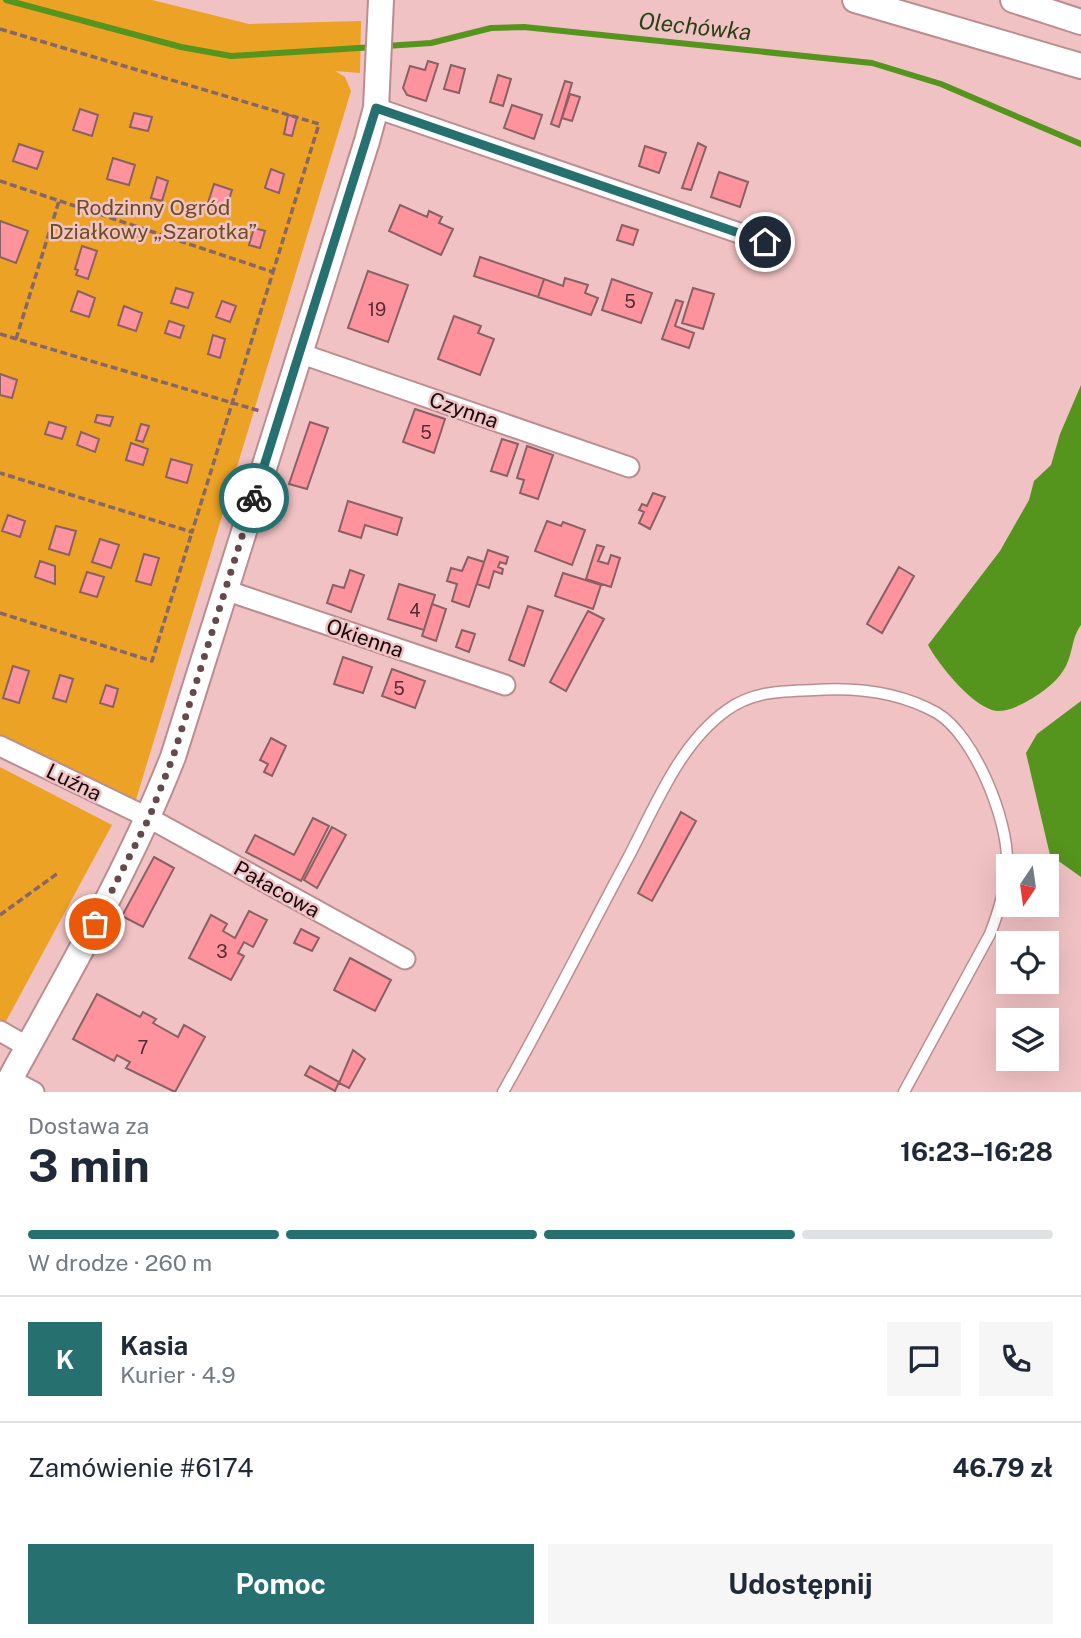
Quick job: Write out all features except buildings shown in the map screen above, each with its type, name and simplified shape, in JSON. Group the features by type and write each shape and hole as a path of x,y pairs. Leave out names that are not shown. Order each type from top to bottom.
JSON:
{"street":[{"path":"34,1092 7,1086 121,877 149,818 173,757 376,108 381,0"},
{"path":"855,0 1081,66"},
{"path":"1013,0 1081,22"},
{"path":"376,108 765,242"},
{"name":"Czynna","path":"299,353 629,467"},
{"name":"Okienna","path":"225,590 505,685"},
{"name":"Luźna","path":"0,746 149,818"},
{"name":"Pałacowa","path":"149,818 405,959"},
{"path":"0,1031 28,1046"}],"lane":[{"path":"503,1092 671,776 707,727 729,708 764,692 824,689 880,692 905,698 939,715 966,740 1003,827 1007,861 1000,906 990,934 904,1092"}],"path":[{"path":"0,29 319,124 152,661 0,613"},
{"path":"0,181 273,272"},
{"path":"16,339 59,201"},
{"path":"0,334 279,417"},
{"path":"0,474 192,532"},
{"path":"0,915 58,873"}],"green space":[{"name":"Rodzinny Ogród Działkowy „Szarotka”","path":"0,0 152,0 249,24 361,21 360,73 335,71 345,77 351,91 135,803 0,737"},
{"path":"0,767 112,825 5,1023 0,1020"}],"shaded area":[{"path":"1081,385 1081,625 1065,668 1056,680 1023,704 997,711 978,703 968,694 948,674 928,645 1000,551 1029,500 1034,481 1051,465 1060,434"},
{"path":"1081,701 1081,877 1059,861 1059,854 1050,854 1026,753 1037,734"}],"waterway":[{"name":"Olechówka","path":"6,0 181,47 231,56 375,47"},
{"name":"Olechówka","path":"386,46 431,43 491,28 524,27 872,63 941,84 1081,144"}],"way so far":[{"path":"95,924 149,818 173,757 254,498"}],"route":[{"path":"254,498 376,108 765,242"}]}
